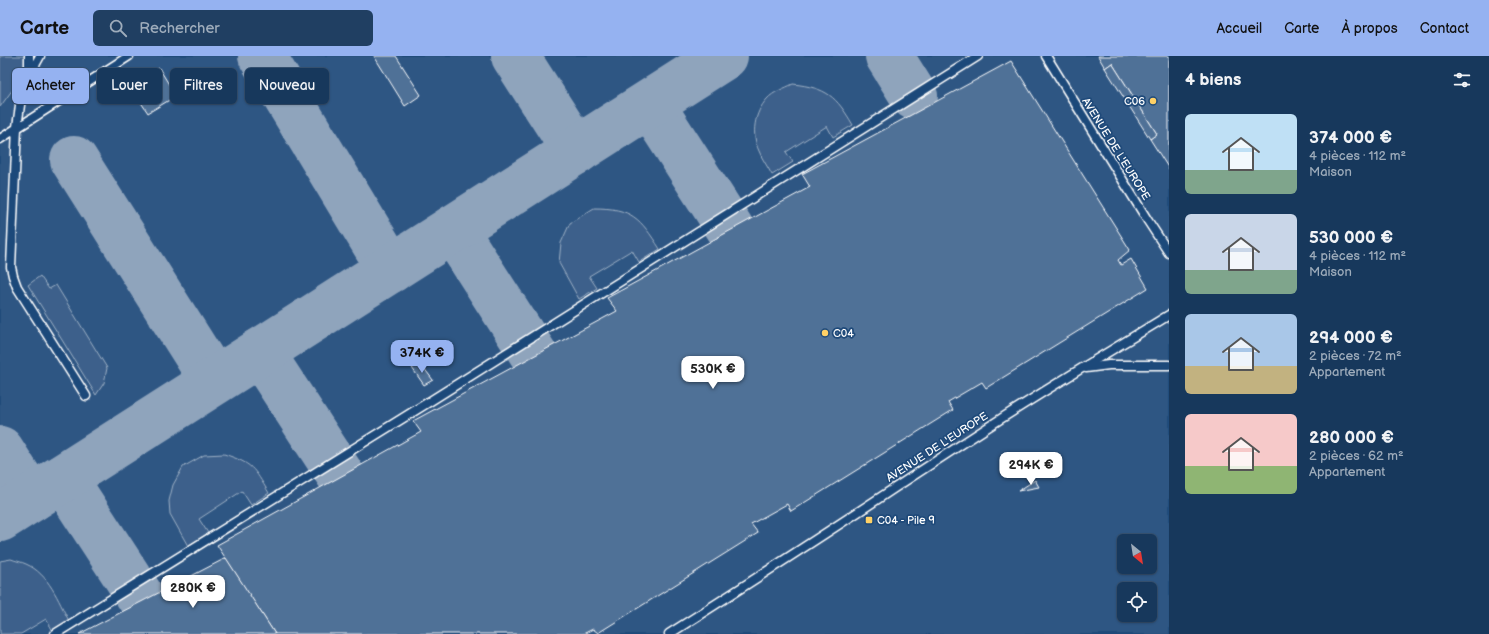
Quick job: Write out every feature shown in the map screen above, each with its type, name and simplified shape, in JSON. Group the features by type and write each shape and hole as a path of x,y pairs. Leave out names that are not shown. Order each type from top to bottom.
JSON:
{"lane":[{"path":"29,56 29,68"},
{"path":"33,68 40,56"},
{"path":"0,139 129,56"},
{"path":"55,634 417,409 978,56"},
{"name":"AVENUE DE L'EUROPE","path":"1046,56 1169,253"},
{"path":"19,104 17,127 11,267 12,276 17,287 86,396"},
{"name":"AVENUE DE L'EUROPE","path":"669,634 1080,370 1169,315"},
{"path":"1080,370 1108,365 1169,365"}],"shaded area":[{"path":"0,56 1169,56 1169,634 0,634"},
{"path":"0,56 31,56 24,68 12,68 12,90 0,107"},
{"path":"793,84 814,88 829,95 836,100 853,125 833,137 827,126 786,152 793,162 772,175 762,157 755,138 755,124 759,111 770,97 776,92"},
{"path":"594,208 618,210 634,217 647,230 660,249 639,262 632,250 589,276 597,288 579,299 559,263 561,243 570,223"},
{"path":"40,276 49,289 56,285 107,368 104,383 96,395 28,285"},
{"path":"224,454 247,464 259,477 269,493 251,505 242,491 199,519 208,533 188,546 170,514 169,501 173,485 183,467 204,455"},
{"path":"11,559 34,568 41,574 57,596 69,621 53,631 46,619 21,634 0,634 0,561"}],"building":[{"path":"374,56 396,56 421,95 405,106"},
{"name":"C06","path":"1098,56 1169,56 1169,169 1150,139 1157,134 1112,63 1105,68"},
{"name":"C04","path":"1011,61 1130,250 1118,260 1121,265 1131,259 1148,288 986,388 982,382 948,402 953,410 791,511 787,504 751,524 758,533 598,633 593,629 583,634 275,634 217,545 421,432 413,421 617,311 607,298 810,187 802,174"},
{"path":"1112,63 1157,134 1150,139 1105,68"},
{"path":"162,73 170,86 170,100 148,113 142,104 162,104"},
{"path":"420,363 433,380 424,385 412,368"},
{"path":"1035,480 1039,487 1018,491"},
{"path":"226,558 275,634 79,634 143,601"}],"taxiway":[{"path":"262,56 391,269"},
{"path":"515,56 576,151"},
{"path":"0,518 724,56"},
{"path":"889,56 914,96"},
{"path":"650,104 731,230"},
{"path":"74,160 214,381"},
{"path":"453,229 534,355"},
{"path":"260,352 341,476"},
{"path":"0,450 31,498"},
{"path":"63,478 143,601"}],"place":[{"name":"C06","path":"1153,101"},
{"name":"C04","path":"825,333"},
{"name":"C04 - Pile 9","path":"869,520"}]}
